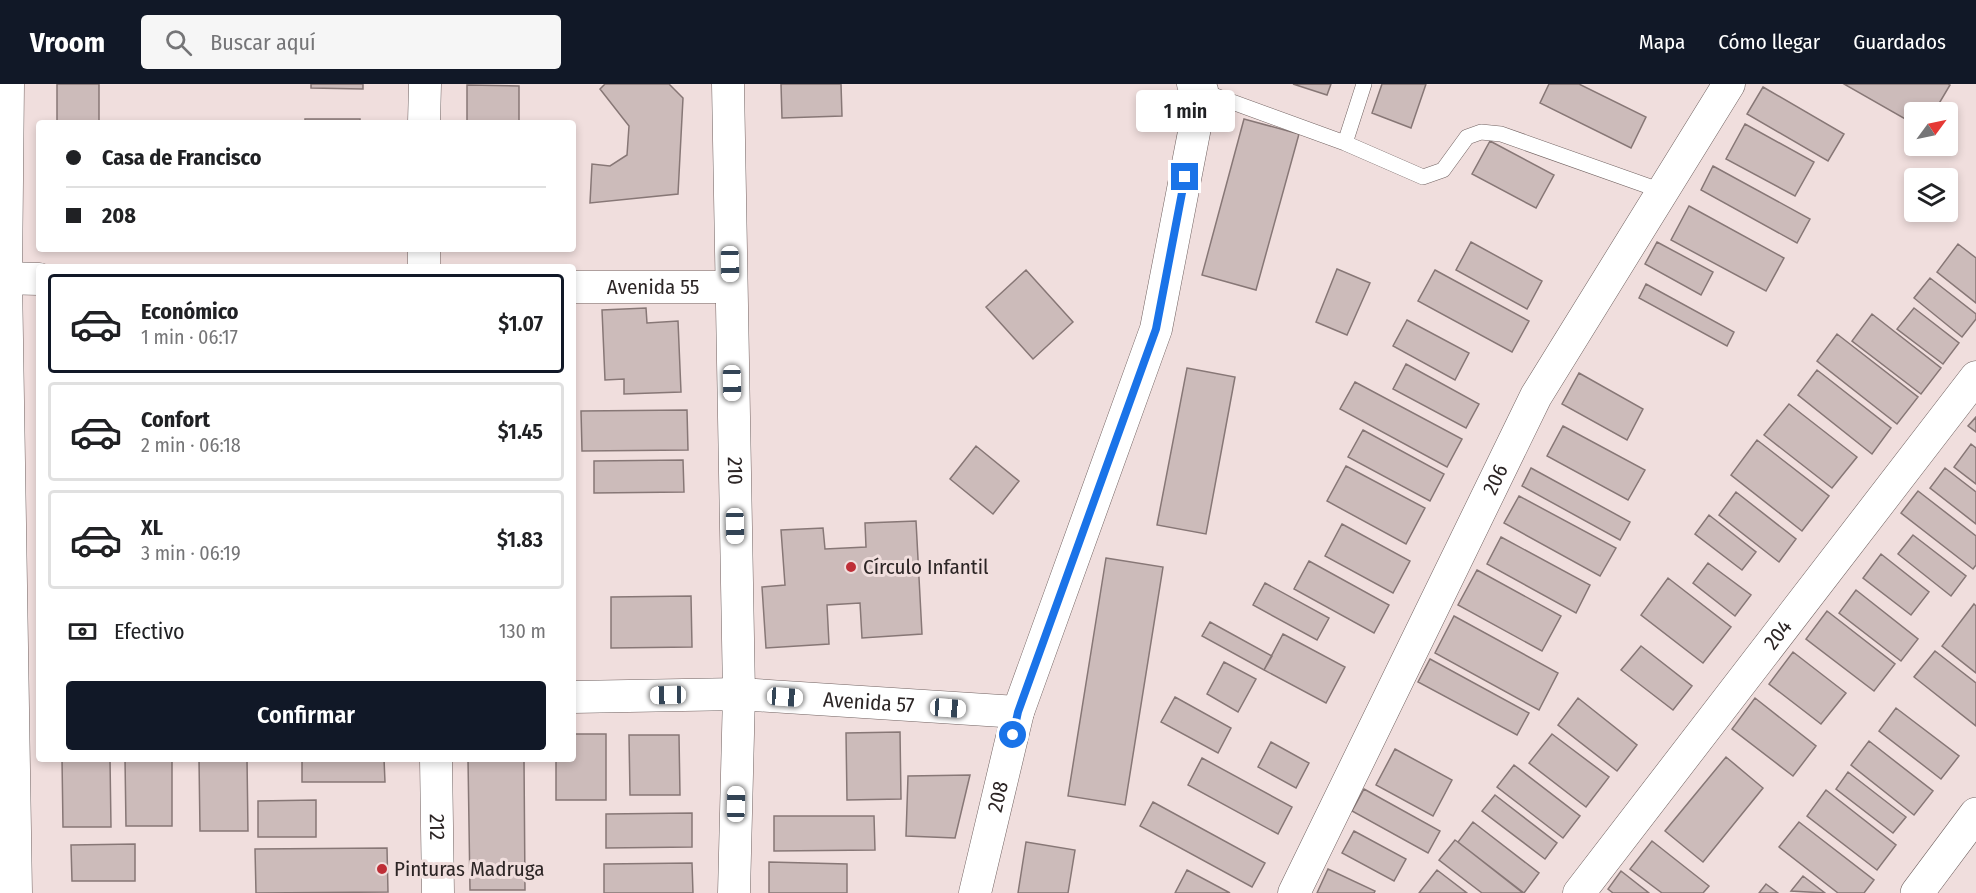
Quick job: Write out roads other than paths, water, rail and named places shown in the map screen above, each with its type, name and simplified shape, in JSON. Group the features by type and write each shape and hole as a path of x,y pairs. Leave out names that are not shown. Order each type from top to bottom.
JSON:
{"street":[{"path":"8,84 3,278 18,706 16,893"},
{"path":"424,120 425,84"},
{"name":"210","path":"728,84 739,694 734,893"},
{"name":"206","path":"1294,893 1536,396 1729,84"},
{"name":"208","path":"975,893 1018,712 1156,329 1197,87"},
{"path":"3,278 36,279"},
{"name":"Avenida 55","path":"576,287 731,287"},
{"name":"204","path":"1579,893 1976,377"},
{"name":"Avenida 57","path":"576,697 739,694 1018,712"},
{"name":"212","path":"436,762 438,893"},
{"path":"1917,893 1976,814"}],"lane":[{"path":"1345,142 1364,84"},
{"path":"1197,87 1345,142 1423,177 1443,170 1467,137 1481,132 1501,134 1662,191"}],"place":[{"name":"Círculo Infantil","path":"851,567"},
{"name":"Pinturas Madruga","path":"382,869"}]}
